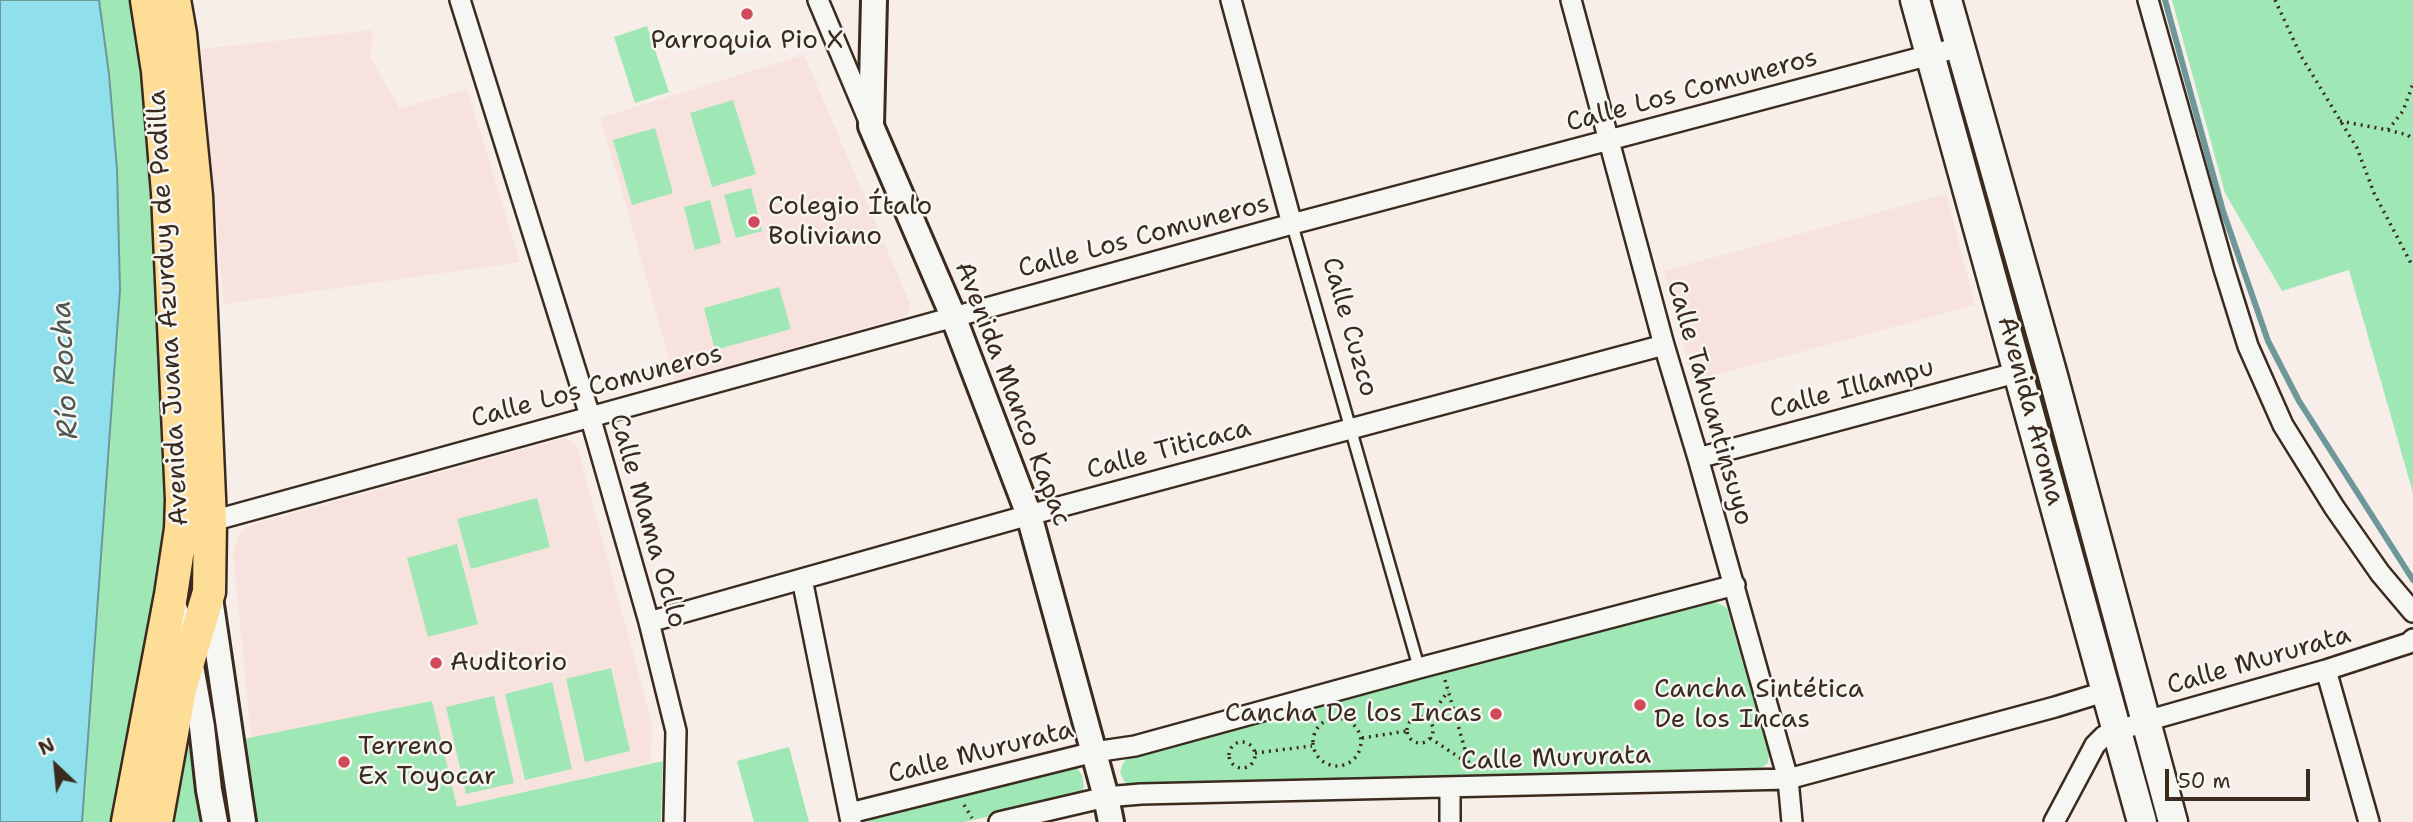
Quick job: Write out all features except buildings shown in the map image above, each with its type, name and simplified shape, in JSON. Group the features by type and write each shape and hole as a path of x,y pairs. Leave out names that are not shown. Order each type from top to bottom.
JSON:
{"main road":[{"name":"Avenida Juana Azurduy de Padilla","path":"147,0 158,71 168,193 181,486 195,525 208,592"},
{"name":"Avenida Juana Azurduy de Padilla","path":"171,595 195,525 196,196 180,34 174,0"},
{"name":"Avenida Aroma","path":"1915,0 2142,822"},
{"name":"Avenida Aroma","path":"1947,0 2052,372 2173,822"},
{"path":"171,595 178,605 192,608 208,592"},
{"path":"156,822 180,690 208,592"},
{"path":"128,822 171,595"}],"street":[{"name":"Calle Mama Ocllo","path":"460,0 590,416 649,622 676,731 674,822"},
{"name":"Avenida Manco Kapac","path":"818,0 953,316 1029,515 1111,822"},
{"name":"Calle Cuzco","path":"1231,0 1292,224"},
{"name":"Calle Tahuantinsuyo","path":"1570,0 1664,345 1735,585 1788,779 1792,822"},
{"path":"2148,0 2248,346 2283,425 2372,562 2413,612"},
{"path":"871,126 879,1"},
{"name":"Calle Los Comuneros","path":"195,525 1292,224 1960,47"},
{"name":"Calle Titicaca","path":"649,622 1029,515 1664,345"},
{"name":"Calle Illampu","path":"1698,458 2019,372"},
{"path":"802,579 851,817"},
{"name":"Calle Mururata","path":"851,817 1094,752 1135,746 1735,585"},
{"name":"Avenida Juana Azurduy de Padilla","path":"208,592 243,822"},
{"name":"Avenida Juana Azurduy de Padilla","path":"171,595 189,655 215,822"},
{"name":"Calle Mururata","path":"2118,730 2326,670 2409,643 2413,639"},
{"path":"2326,670 2369,822"},
{"name":"Calle Mururata","path":"999,822 1106,797 1141,794 1788,779 2107,691"},
{"path":"2054,822 2095,745 2104,736 2118,730"},
{"path":"1450,788 1450,822"}],"lane":[{"name":"Calle Cuzco","path":"1292,224 1419,668"}],"path":[{"path":"2275,0 2301,56 2357,148 2374,193 2413,267"},
{"path":"2388,130 2403,111 2413,84"},
{"path":"2340,121 2408,135 2413,140"},
{"path":"1444,674 1472,774"},
{"path":"1428,720 1448,691"},
{"path":"1420,717 1428,720 1433,727 1430,738 1424,742 1410,738 1407,731 1412,720 1420,717"},
{"path":"1335,718 1342,718 1355,725 1362,738 1362,746 1355,760 1341,766 1320,760 1313,746 1313,738 1321,724 1335,718"},
{"path":"1362,738 1407,731"},
{"path":"1430,738 1469,765"},
{"path":"1238,743 1251,745 1255,753 1254,762 1248,768 1238,768 1230,760 1231,748 1238,743"},
{"path":"1255,753 1313,746"},
{"path":"960,797 972,818"}],"shaded area":[{"path":"373,30 370,57 400,109 467,89 520,262 224,304 201,49"},
{"name":"Colegio Ítalo Boliviano","path":"804,55 911,306 906,316 675,381 600,118"},
{"path":"1946,194 1975,305 1693,381 1664,271"},
{"path":"565,438 577,446 652,724 651,763 457,807 432,702 251,737 233,551 239,534 252,525"}],"green space":[{"path":"99,0 134,0 149,101 169,522 115,822 82,822 120,290 117,169 109,74"},
{"path":"2172,0 2413,0 2413,493 2349,270 2282,291 2225,193"},
{"path":"647,26 669,92 635,103 614,37"},
{"path":"1952,64 2133,715 2125,717 1944,66"},
{"path":"733,100 756,174 712,187 690,113"},
{"path":"655,128 673,193 632,205 613,140"},
{"path":"751,188 762,231 736,238 724,195"},
{"path":"710,200 721,243 695,250 684,207"},
{"path":"779,287 791,329 715,350 704,308"},
{"path":"537,498 550,547 471,569 457,519"},
{"path":"457,544 478,624 428,637 407,558"},
{"path":"1709,602 1727,608 1769,754 1768,763 1760,769 1130,786 1120,772 1128,758"},
{"path":"207,649 234,822 228,822 219,777 203,650"},
{"path":"611,668 630,751 585,762 566,679"},
{"path":"552,682 572,769 525,780 505,694"},
{"path":"494,696 514,783 466,794 446,707"},
{"name":"Terreno Ex Toyocar","path":"432,701 457,807 663,761 661,822 254,822 238,740"},
{"path":"185,710 203,822 164,822"},
{"path":"789,747 809,822 754,822 737,761"},
{"path":"1068,766 1077,768 1082,775 1084,787 1081,793 1073,798 964,822 867,822 872,818"}],"water":[{"name":"Río Rocha","path":"0,0 99,0 109,74 117,169 120,290 82,822 0,822"}],"waterway":[{"path":"2165,0 2223,211 2268,341 2299,401 2413,580"}],"place":[{"name":"Parroquia Pio X","path":"747,14"},
{"name":"Colegio Ítalo Boliviano","path":"754,222"},
{"name":"Auditorio","path":"436,663"},
{"name":"Cancha Sintética De los Incas","path":"1640,705"},
{"name":"Cancha De los Incas","path":"1496,714"},
{"name":"Terreno Ex Toyocar","path":"344,762"}]}
